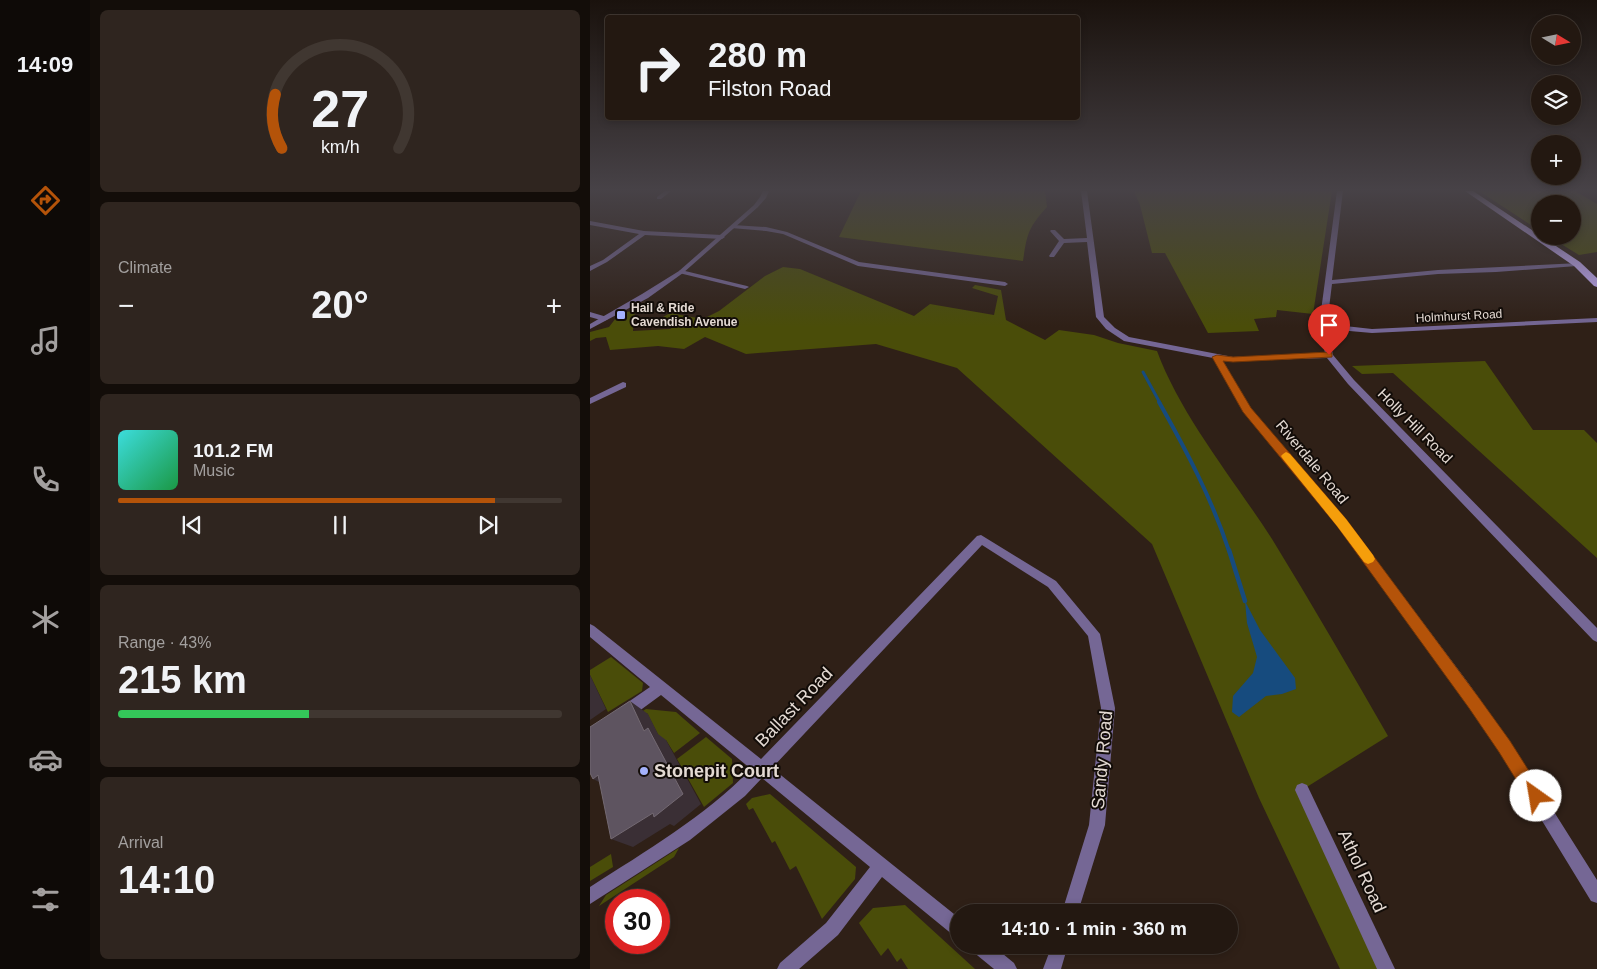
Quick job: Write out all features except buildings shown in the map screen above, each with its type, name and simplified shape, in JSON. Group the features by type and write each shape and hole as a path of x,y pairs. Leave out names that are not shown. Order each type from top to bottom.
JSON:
{"main road":[{"path":"1536,236 1577,264 1597,284"}],"street":[{"path":"590,269 605,261 640,236"},
{"path":"707,236 722,237"},
{"path":"793,236 858,264 1005,284"},
{"path":"1058,236 1062,241"},
{"path":"1090,236 1100,317 1105,326 1127,339 1233,359 1329,355"},
{"name":"Holly Hill Road","path":"1334,236 1323,326 1329,355 1351,382 1597,636"},
{"path":"590,327 645,296 681,272 722,237"},
{"path":"1062,241 1090,240"},
{"path":"1052,256 1062,241"},
{"path":"1328,282 1438,272 1577,264"},
{"path":"681,272 745,287"},
{"path":"590,314 604,319"},
{"name":"Holmhurst Road","path":"1323,326 1372,331 1597,320"},
{"name":"Riverdale Road","path":"1217,357 1247,410 1342,523 1469,696 1505,747 1597,895"},
{"path":"590,401 623,385"},
{"name":"Ballast Road","path":"590,896 702,823 740,792 981,539"},
{"name":"Sandy Road","path":"981,539 1052,584 1094,634 1108,708 1097,825 1072,904"},
{"path":"590,630 760,770 950,922"},
{"path":"614,719 660,688"},
{"name":"Athol Road","path":"1302,790 1386,969"},
{"path":"786,969 832,929 880,866"},
{"path":"989,954 1008,969"},
{"path":"1052,969 1057,954"}],"shaded area":[{"path":"839,236 1028,236 1023,261"},
{"path":"1148,236 1325,236 1313,314 1277,310 1276,317 1254,319 1259,331 1208,333 1165,253 1152,253"},
{"path":"1581,236 1597,236 1597,252 1579,255 1563,245 1581,245"},
{"path":"783,267 800,269 914,316 930,304 994,315 998,296 972,288 975,285 1001,290 1006,320 1045,340 1059,330 1094,335 1118,343 1157,351 1180,400 1209,447 1272,539 1388,736 1302,790 1386,969 1340,969 1259,798 1152,544 957,368 876,344 746,354 705,337 684,349 658,346 610,350 606,337 590,341 590,332 609,327 619,314 635,310 633,331 670,329 679,323 663,317 670,313 703,319 719,311 765,276"},
{"path":"1485,361 1533,430 1584,430 1597,443 1597,558 1393,373 1362,374 1352,366"},
{"path":"611,657 643,683 642,691 608,712 590,675 590,670"},
{"path":"646,709 676,712 700,733 674,753 666,740 662,742 647,713 590,752 613,730"},
{"path":"706,737 732,759 733,783 704,807 677,759"},
{"path":"770,794 856,867 855,879 822,919 796,866 790,870 775,841 772,843 753,808 749,810 746,804 752,798"},
{"path":"679,848 674,857 625,889 615,889"},
{"path":"611,854 613,867 590,881 590,867"},
{"path":"605,897 605,902 599,906"},
{"path":"905,905 950,946 950,954 959,954 975,969 908,969 901,958 897,962 888,948 881,956 859,923 873,908"}],"water":[{"path":"1245,601 1260,630 1295,678 1296,689 1282,694 1266,696 1239,717 1232,712 1233,696 1253,673 1257,657 1247,623"}],"waterway":[{"path":"1143,372 1160,403"},
{"path":"1159,402 1198,475 1229,551"},
{"path":"1229,550 1245,601"}],"slow traffic":[{"path":"1286,456 1342,523 1368,559"}],"place":[{"name":"Hail & Ride Cavendish Avenue","path":"621,315"},
{"name":"Stonepit Court","path":"644,771"}],"route":[{"path":"1329,355 1233,359 1217,357 1247,410 1342,523 1474,703 1536,796"}]}
